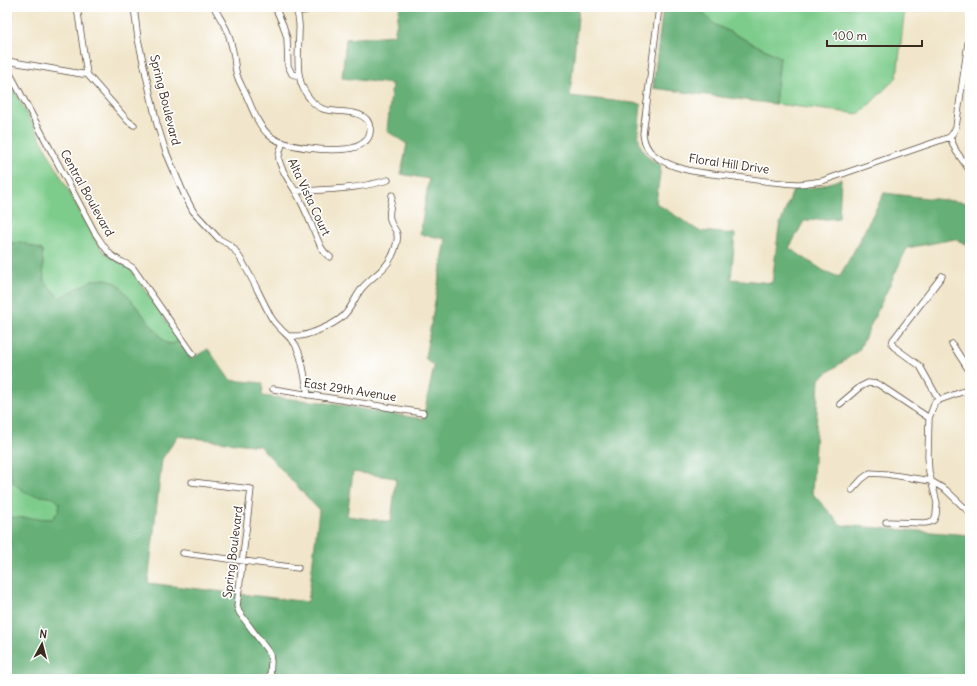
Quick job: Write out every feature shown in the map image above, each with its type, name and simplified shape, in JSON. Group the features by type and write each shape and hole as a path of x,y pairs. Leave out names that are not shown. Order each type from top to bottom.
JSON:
{"street":[{"path":"7,22 9,7"},
{"path":"77,7 87,74 128,121 134,125"},
{"name":"Spring Boulevard","path":"134,7 138,39 157,124 166,152 184,194 194,211 206,226 219,239 234,249 268,313 295,345 300,358 308,395"},
{"path":"214,7 225,25 229,37 237,77 260,124 266,132 283,142 313,148 335,150 354,148 365,142 369,135 369,124 362,116 352,112 324,109 312,102 303,90 297,66 299,24 296,9 307,10 313,7"},
{"path":"275,7 287,38 289,70 292,74 299,76"},
{"name":"Floral Hill Drive","path":"659,7 643,134 644,141 650,152 670,164 685,170 767,181 798,184 809,183 950,137"},
{"path":"970,29 956,127 950,137 956,151 970,171"},
{"path":"7,61 87,74"},
{"name":"Central Boulevard","path":"7,68 95,233 110,254 134,268 193,354"},
{"name":"Alta Vista Court","path":"283,142 279,154 283,171 295,191 321,247 330,257"},
{"path":"295,191 367,186 388,180"},
{"path":"288,336 302,336 338,320 348,312 362,288 386,266 390,260 396,242 396,230 389,218 392,195"},
{"path":"939,400 920,366 892,344 942,276"},
{"path":"952,344 970,372"},
{"path":"840,404 860,387 868,383 878,384 929,418"},
{"path":"886,522 925,523 934,520 937,503 931,481 928,456 929,418 935,402 970,388"},
{"name":"East 29th Avenue","path":"273,389 423,413"},
{"path":"852,490 870,473 931,481 946,490 970,513"},
{"name":"Spring Boulevard","path":"192,482 251,489 237,606 239,612 270,654 270,679"},
{"path":"183,553 298,568"}],"green space":[{"path":"400,7 579,7 570,96 641,104 638,135 641,147 650,159 661,165 656,203 699,231 735,234 731,279 772,283 779,227 794,188 817,187 841,179 839,218 804,221 789,248 824,271 839,277 884,193 970,203 970,246 955,239 907,248 859,350 819,379 812,493 841,525 970,535 970,679 7,679 7,517 52,519 58,512 60,504 54,498 28,494 13,483 9,468 7,468 7,244 20,242 42,250 44,281 59,298 93,280 107,279 118,284 166,343 173,344 179,340 191,359 208,349 230,380 263,383 262,396 321,402 423,419 434,366 425,358 446,239 420,234 429,179 401,174 407,144 387,131 392,84 342,78 346,39 394,35","holes":["178,436 260,446 319,510 308,602 148,583 162,459","353,472 396,478 391,522 347,516"]},
{"path":"663,7 697,7 714,24 780,57 775,104 653,88"},
{"path":"697,7 905,7 897,77 860,114 775,104 780,57 714,24"},
{"path":"7,77 94,238 103,251 131,270 179,340 173,344 166,344 118,284 93,280 59,299 44,281 42,250 20,242 7,244"},
{"path":"7,415 69,483 60,535 7,619"}]}
